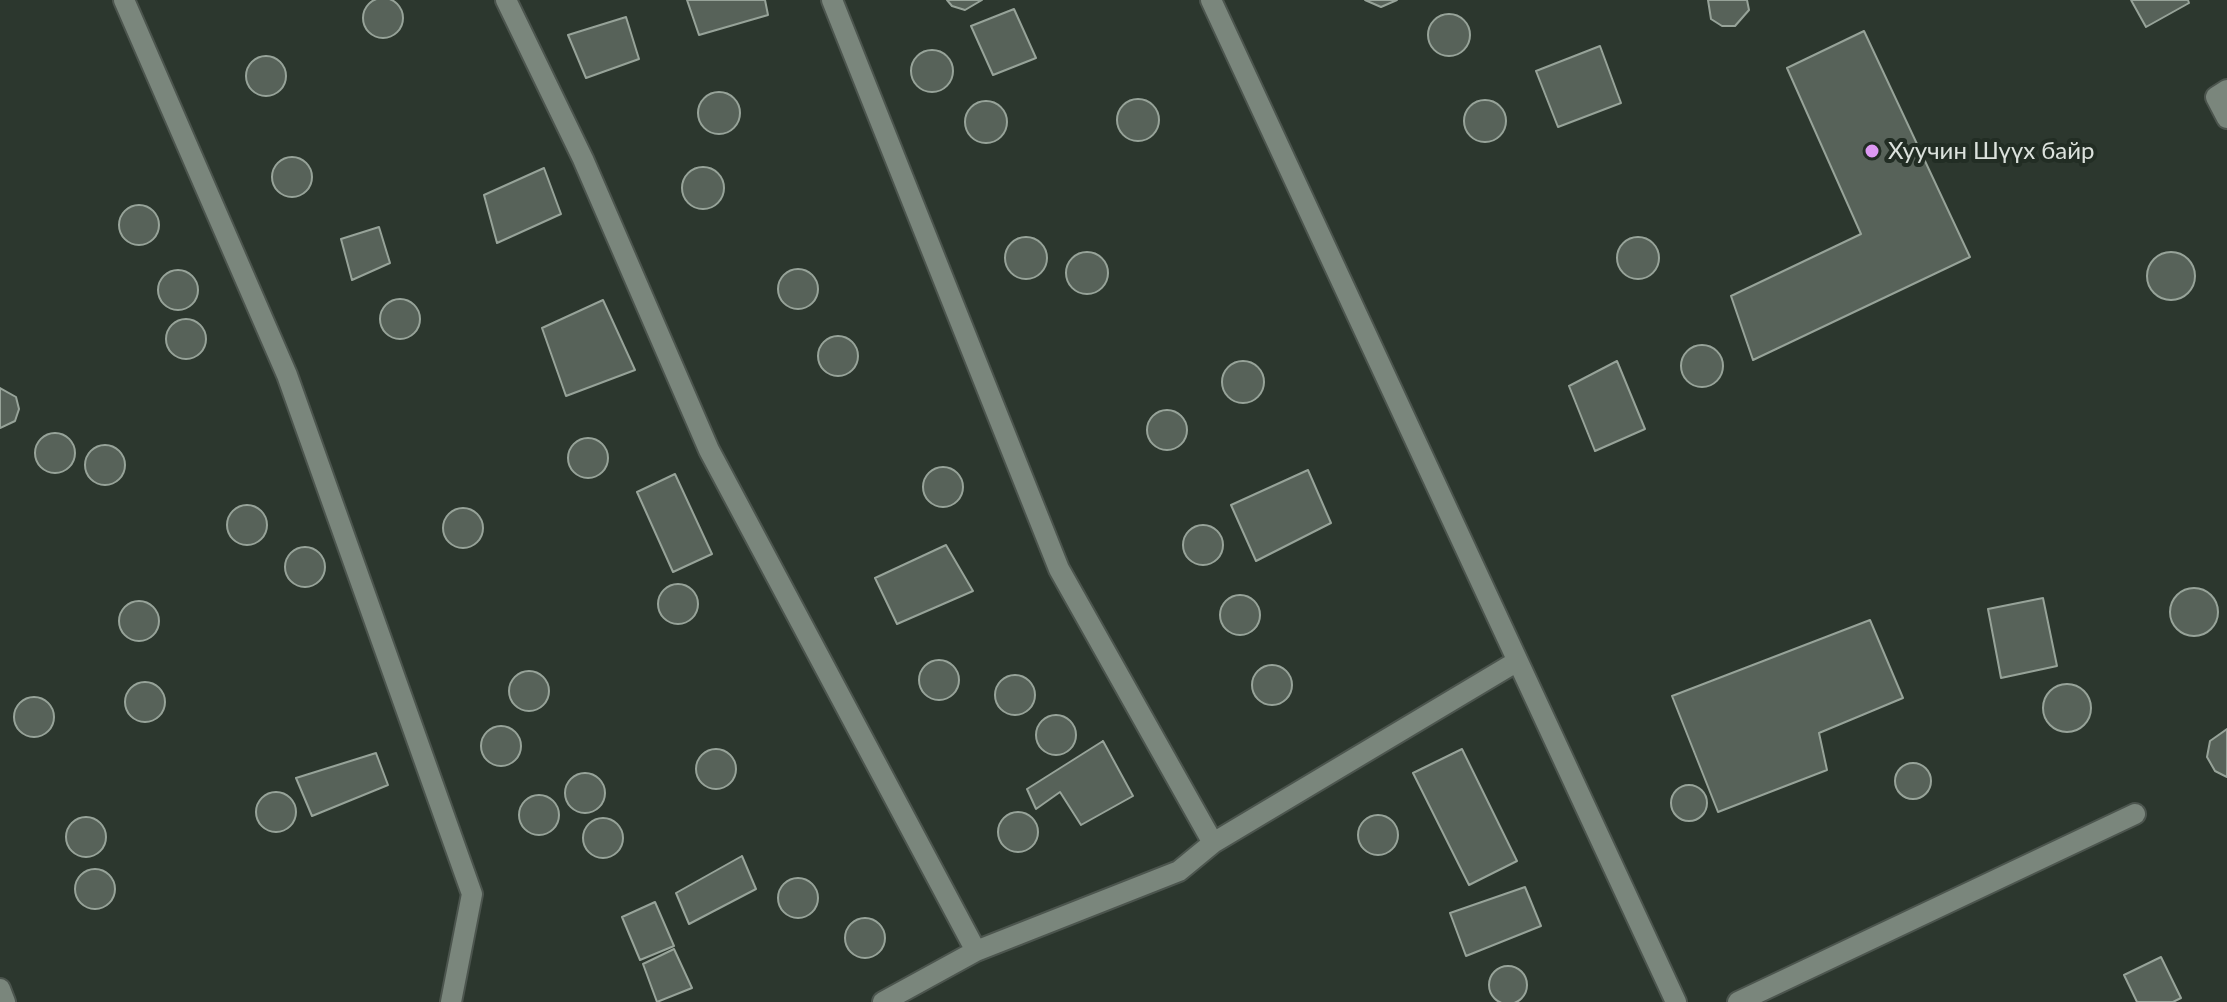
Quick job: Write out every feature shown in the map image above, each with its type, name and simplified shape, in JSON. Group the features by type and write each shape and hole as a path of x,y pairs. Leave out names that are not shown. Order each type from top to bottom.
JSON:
{"street":[{"path":"124,0 287,375 472,894 451,1002"},
{"path":"506,0 583,159 709,450 976,951"},
{"path":"832,0 1059,569 1213,843"},
{"path":"1211,0 1676,1002"},
{"path":"2227,90 2216,97 2227,118"},
{"path":"883,1002 976,951 1179,871 1213,843 1516,662"},
{"path":"1738,1002 2135,814"},
{"path":"0,989 5,1002"}],"building":[{"path":"383,-2 397,4 403,18 397,32 383,38 369,32 363,18 369,4"},
{"path":"687,0 765,0 768,15 699,35"},
{"path":"947,0 982,0 965,10 952,6"},
{"path":"1365,0 1397,0 1381,7"},
{"path":"1708,0 1747,0 1749,10 1735,26 1722,26 1711,19"},
{"path":"2131,0 2188,0 2189,3 2146,27"},
{"path":"1014,9 1036,58 993,75 971,26"},
{"path":"1449,14 1464,20 1470,35 1464,50 1449,56 1434,50 1428,35 1434,20"},
{"path":"626,17 639,59 586,78 568,35"},
{"name":"Хуучин Шүүх байр","path":"1864,31 1970,257 1753,360 1731,296 1861,234 1787,68"},
{"path":"1600,46 1621,103 1558,127 1536,71"},
{"path":"932,50 947,56 953,71 947,86 932,92 917,86 911,71 917,56"},
{"path":"266,56 280,62 286,76 280,90 266,96 252,90 246,76 252,62"},
{"path":"719,92 734,98 740,113 734,128 719,134 704,128 698,113 704,98"},
{"path":"1138,99 1153,105 1159,120 1153,135 1138,141 1123,135 1117,120 1123,105"},
{"path":"1485,100 1500,106 1506,121 1500,136 1485,142 1470,136 1464,121 1470,106"},
{"path":"986,101 1001,107 1007,122 1001,137 986,143 971,137 965,122 971,107"},
{"path":"292,157 306,163 312,177 306,191 292,197 278,191 272,177 278,163"},
{"path":"703,167 718,173 724,188 718,203 703,209 688,203 682,188 688,173"},
{"path":"544,168 561,214 497,243 484,195"},
{"path":"139,205 153,211 159,225 153,239 139,245 125,239 119,225 125,211"},
{"path":"379,227 390,263 352,280 341,239"},
{"path":"1026,237 1041,243 1047,258 1041,273 1026,279 1011,273 1005,258 1011,243"},
{"path":"1638,237 1653,243 1659,258 1653,273 1638,279 1623,273 1617,258 1623,243"},
{"path":"1087,252 1102,258 1108,273 1102,288 1087,294 1072,288 1066,273 1072,258"},
{"path":"2171,252 2188,259 2195,276 2188,293 2171,300 2154,293 2147,276 2154,259"},
{"path":"798,269 812,275 818,289 812,303 798,309 784,303 778,289 784,275"},
{"path":"178,270 192,276 198,290 192,304 178,310 164,304 158,290 164,276"},
{"path":"400,299 414,305 420,319 414,333 400,339 386,333 380,319 386,305"},
{"path":"603,300 635,370 566,396 542,328"},
{"path":"186,319 200,325 206,339 200,353 186,359 172,353 166,339 172,325"},
{"path":"838,336 852,342 858,356 852,370 838,376 824,370 818,356 824,342"},
{"path":"1702,345 1717,351 1723,366 1717,381 1702,387 1687,381 1681,366 1687,351"},
{"path":"1243,361 1258,367 1264,382 1258,397 1243,403 1228,397 1222,382 1228,367"},
{"path":"1617,361 1645,429 1595,451 1569,386"},
{"path":"0,388 16,397 19,409 15,421 0,428"},
{"path":"1167,410 1181,416 1187,430 1181,444 1167,450 1153,444 1147,430 1153,416"},
{"path":"55,433 69,439 75,453 69,467 55,473 41,467 35,453 41,439"},
{"path":"588,438 602,444 608,458 602,472 588,478 574,472 568,458 574,444"},
{"path":"105,445 119,451 125,465 119,479 105,485 91,479 85,465 91,451"},
{"path":"943,467 957,473 963,487 957,501 943,507 929,501 923,487 929,473"},
{"path":"1308,470 1331,523 1256,561 1231,505"},
{"path":"675,474 712,554 673,572 637,492"},
{"path":"247,505 261,511 267,525 261,539 247,545 233,539 227,525 233,511"},
{"path":"463,508 477,514 483,528 477,542 463,548 449,542 443,528 449,514"},
{"path":"1203,525 1217,531 1223,545 1217,559 1203,565 1189,559 1183,545 1189,531"},
{"path":"946,545 973,591 897,624 875,578"},
{"path":"305,547 319,553 325,567 319,581 305,587 291,581 285,567 291,553"},
{"path":"678,584 692,590 698,604 692,618 678,624 664,618 658,604 664,590"},
{"path":"2194,588 2211,595 2218,612 2211,629 2194,636 2177,629 2170,612 2177,595"},
{"path":"1240,595 1254,601 1260,615 1254,629 1240,635 1226,629 1220,615 1226,601"},
{"path":"2043,598 2057,666 2001,678 1988,609"},
{"path":"139,601 153,607 159,621 153,635 139,641 125,635 119,621 125,607"},
{"path":"1870,620 1903,698 1819,733 1827,770 1718,812 1672,696"},
{"path":"939,660 953,666 959,680 953,694 939,700 925,694 919,680 925,666"},
{"path":"1272,665 1286,671 1292,685 1286,699 1272,705 1258,699 1252,685 1258,671"},
{"path":"529,671 543,677 549,691 543,705 529,711 515,705 509,691 515,677"},
{"path":"1015,675 1029,681 1035,695 1029,709 1015,715 1001,709 995,695 1001,681"},
{"path":"145,682 159,688 165,702 159,716 145,722 131,716 125,702 131,688"},
{"path":"2067,684 2084,691 2091,708 2084,725 2067,732 2050,725 2043,708 2050,691"},
{"path":"34,697 48,703 54,717 48,731 34,737 20,731 14,717 20,703"},
{"path":"1056,715 1070,721 1076,735 1070,749 1056,755 1042,749 1036,735 1042,721"},
{"path":"501,726 515,732 521,746 515,760 501,766 487,760 481,746 487,732"},
{"path":"2227,729 2227,777 2215,771 2207,757 2210,741"},
{"path":"1103,741 1133,796 1081,825 1060,792 1036,809 1027,789"},
{"path":"716,749 730,755 736,769 730,783 716,789 702,783 696,769 702,755"},
{"path":"1462,749 1517,861 1469,885 1413,773"},
{"path":"376,753 388,785 312,816 296,778"},
{"path":"1913,763 1926,768 1931,781 1926,794 1913,799 1900,794 1895,781 1900,768"},
{"path":"585,773 599,779 605,793 599,807 585,813 571,807 565,793 571,779"},
{"path":"1689,785 1702,790 1707,803 1702,816 1689,821 1676,816 1671,803 1676,790"},
{"path":"276,792 290,798 296,812 290,826 276,832 262,826 256,812 262,798"},
{"path":"539,795 553,801 559,815 553,829 539,835 525,829 519,815 525,801"},
{"path":"1018,812 1032,818 1038,832 1032,846 1018,852 1004,846 998,832 1004,818"},
{"path":"1378,815 1392,821 1398,835 1392,849 1378,855 1364,849 1358,835 1364,821"},
{"path":"86,817 100,823 106,837 100,851 86,857 72,851 66,837 72,823"},
{"path":"603,818 617,824 623,838 617,852 603,858 589,852 583,838 589,824"},
{"path":"742,856 756,889 689,924 676,893"},
{"path":"95,869 109,875 115,889 109,903 95,909 81,903 75,889 81,875"},
{"path":"798,878 812,884 818,898 812,912 798,918 784,912 778,898 784,884"},
{"path":"1525,887 1541,926 1466,956 1450,913"},
{"path":"655,902 674,946 640,960 622,917"},
{"path":"865,918 879,924 885,938 879,952 865,958 851,952 845,938 851,924"},
{"path":"674,949 692,988 657,1002 643,964"},
{"path":"2161,957 2181,998 2173,1002 2137,1002 2124,975"},
{"path":"1508,966 1522,971 1527,985 1522,999 1508,1004 1494,999 1489,985 1494,971"}],"place":[{"name":"Хуучин Шүүх байр","path":"1872,151"}]}
